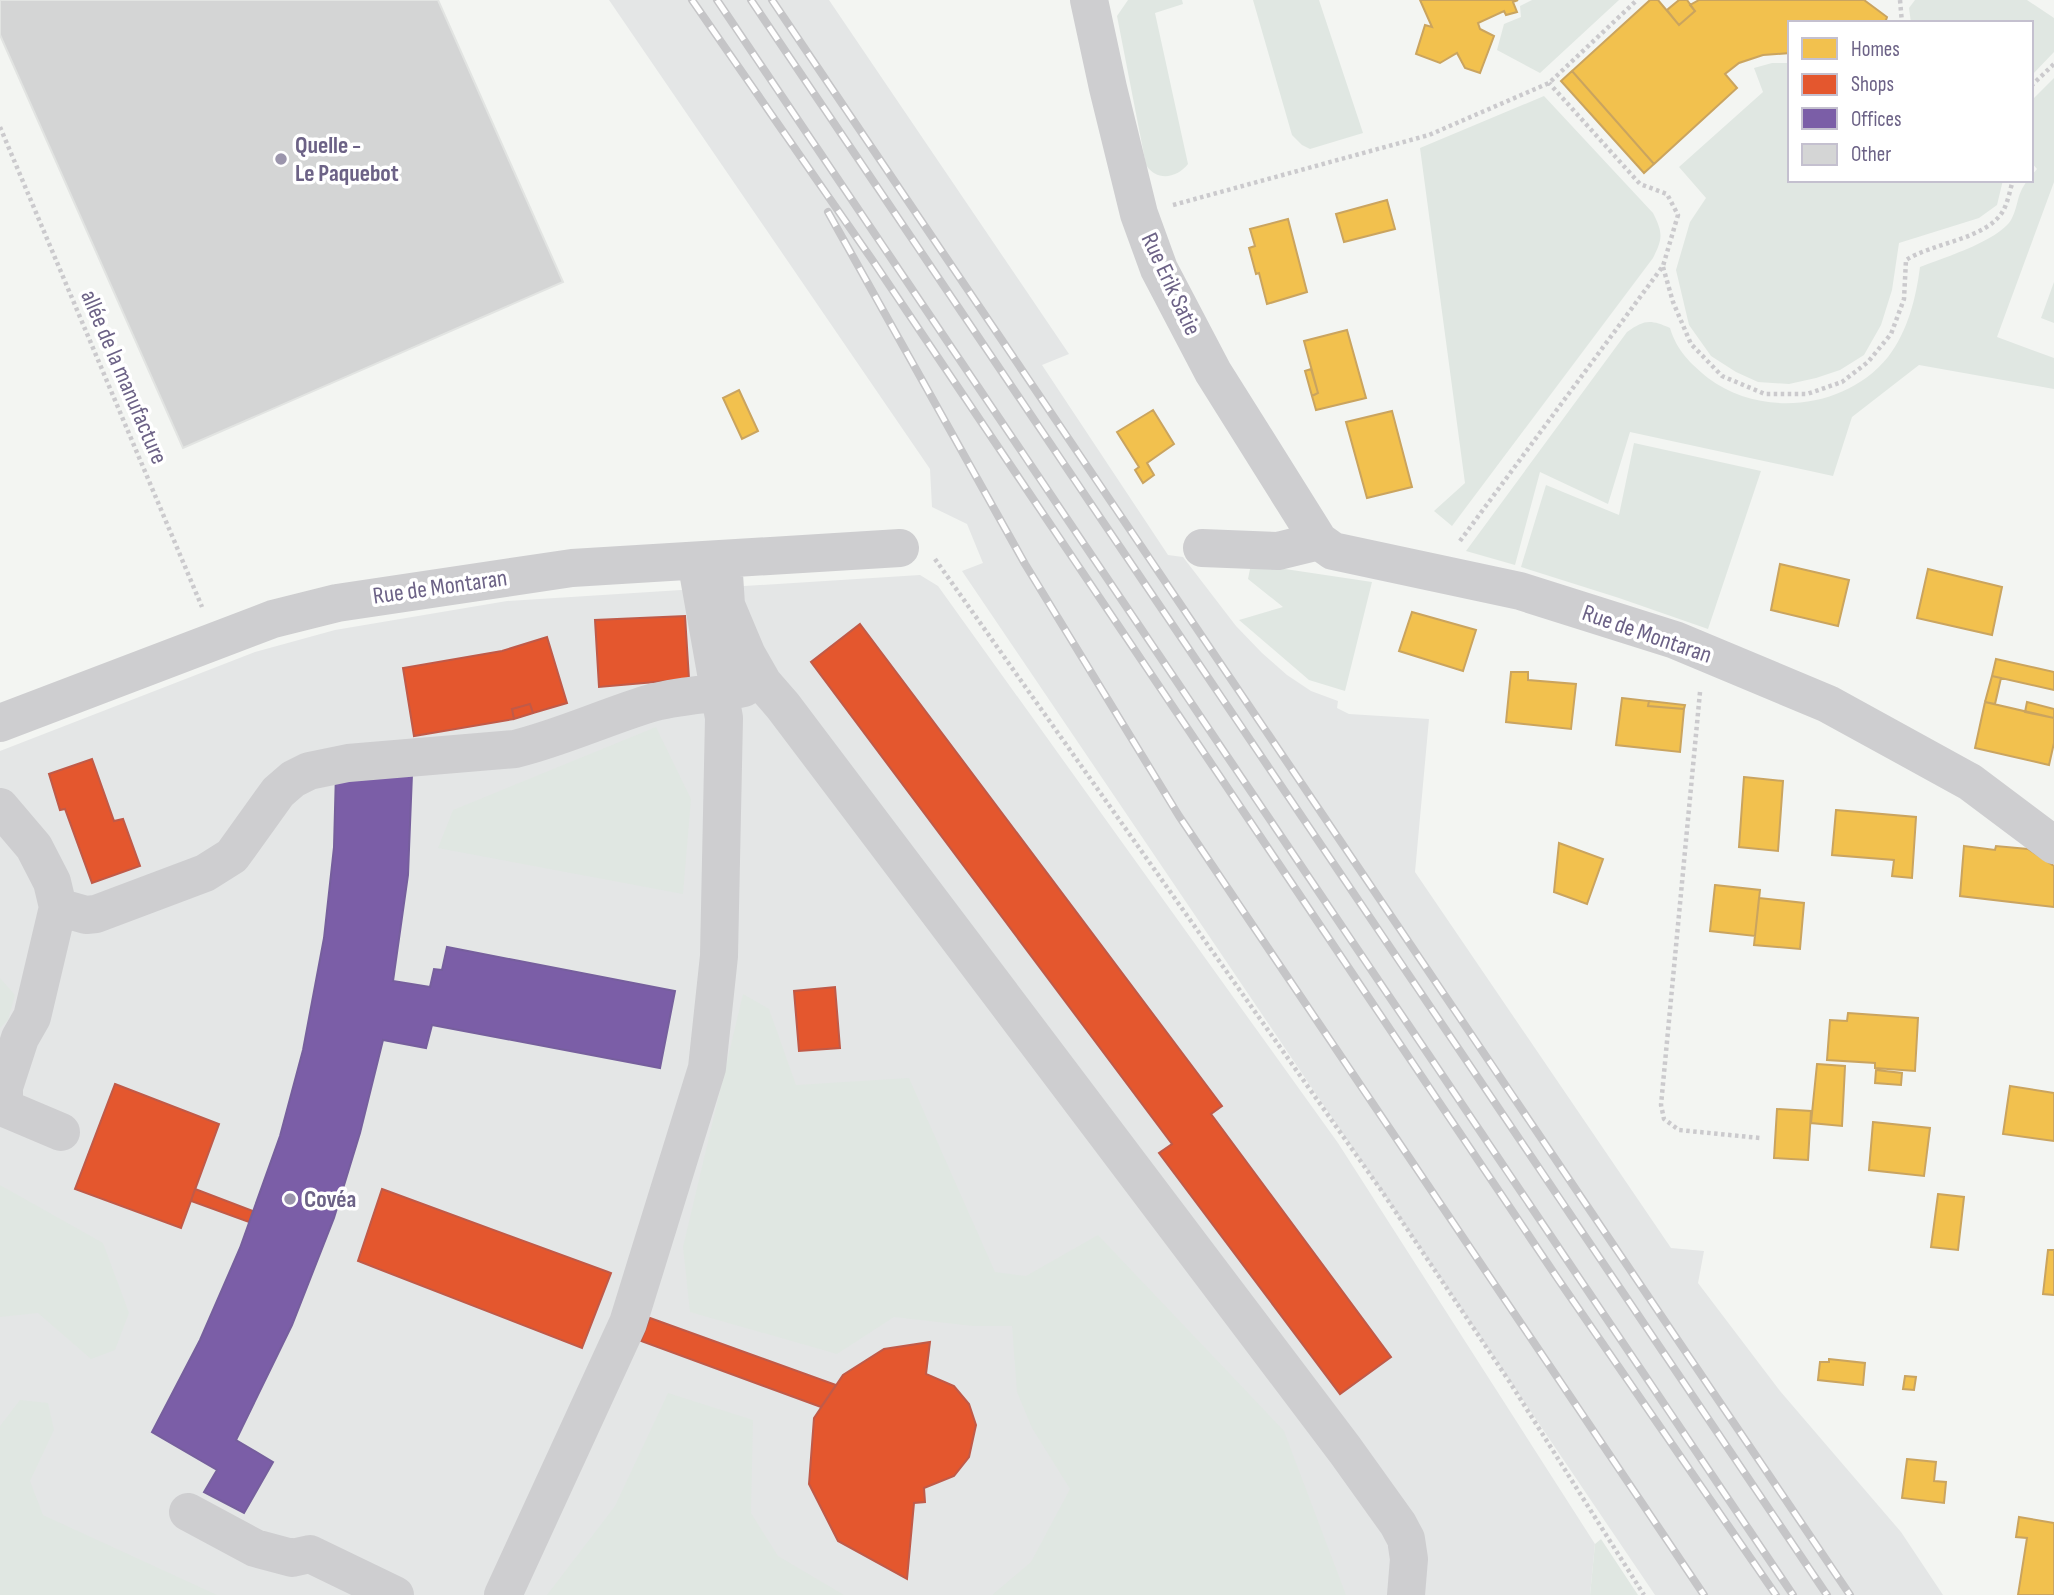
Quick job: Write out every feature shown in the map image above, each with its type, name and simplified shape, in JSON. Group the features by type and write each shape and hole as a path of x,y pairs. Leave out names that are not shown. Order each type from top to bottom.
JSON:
{"street":[{"name":"Rue Erik Satie","path":"1089,0 1139,214 1159,269 1213,372 1319,541"},
{"name":"Rue de Montaran","path":"1319,541 1333,551 1520,591 1675,640 1828,704 1970,782 2054,845"},
{"path":"1202,548 1278,551 1319,541"},
{"name":"Rue de Montaran","path":"0,723 273,619 337,603 389,593 572,568 900,548"},
{"path":"710,560 747,655 763,683 1345,1450 1398,1524 1408,1549 1406,1595"},
{"path":"503,1595 628,1323 707,1068 719,956 724,718 710,560"},
{"path":"58,908 86,915 96,914 222,864 232,856 278,792 293,779 309,771 348,763 515,750 667,699 720,694 763,683"},
{"path":"0,807 34,847 52,883 58,908 32,1017 20,1038 4,1087 4,1101 9,1110 61,1132"},
{"path":"188,1512 255,1548 292,1559 310,1554 395,1595"}],"path":[{"path":"1139,214 1429,135 1549,83 1637,0"},
{"path":"1900,0 1902,21"},
{"path":"2033,84 2054,64"},
{"path":"1444,574 1451,553 1663,266 1676,226 1676,207 1667,194 1640,184 1549,83"},
{"name":"allée de la manufacture","path":"0,127 216,640"},
{"path":"1663,266 1673,302 1691,344 1722,376 1765,394 1807,394 1842,382 1868,362 1891,334 1904,299 1906,260 1986,228 2004,209 2012,182"},
{"path":"1707,654 1702,676 1661,1105 1664,1119 1679,1130 1760,1138"}],"shaded area":[{"path":"609,0 829,0 1069,354 1042,365 1168,555 1183,557 1236,626 1262,653 1311,691 1338,701 1337,708 1349,714 1429,719 1415,872 1671,1248 1704,1251 1698,1283 1780,1391 1901,1532 1943,1595 1655,1595 962,571 983,563 967,524 932,507 930,469"},
{"path":"1128,0 1182,0 1183,4 1155,13 1188,164 1173,175 1161,176 1146,165 1117,16"},
{"path":"1253,0 1319,0 1363,133 1310,149 1292,135"},
{"path":"1532,0 1619,0 1540,73 1497,50 1504,24 1521,17 1520,6"},
{"path":"1915,0 2027,0 2054,18 2054,52 2033,74 2033,21 1911,21 1909,8"},
{"path":"1772,63 1788,63 1788,182 2003,182 1997,205 1979,218 1899,243 1892,290 1881,325 1864,355 1840,370 1789,384 1758,382 1711,356 1689,325 1676,270 1690,222 1706,198 1679,167 1763,92 1754,68"},
{"path":"2054,78 2054,182 1997,337 2054,358 2054,389 1919,365 1852,417 1833,476 1630,432 1608,504 1540,472 1515,565 1466,551 1627,332 1638,325 1652,322 1670,328 1680,350 1701,372 1729,391 1752,399 1777,403 1802,402 1849,388 1870,375 1888,357 1901,336 1913,302 1920,267 1983,242 2011,220 2021,190 2027,182 2033,182 2033,174 2037,169 2033,164 2033,99"},
{"path":"1544,96 1653,213 1660,231 1659,245 1653,258 1452,526 1434,511 1465,483 1420,148"},
{"path":"2054,282 2054,323 2041,318"},
{"path":"1634,443 1761,471 1708,629 1521,567 1546,485 1619,515"},
{"path":"1251,564 1372,582 1345,691 1309,680 1239,620 1283,607 1248,579"},
{"path":"920,575 938,586 1338,1143 1595,1544 1590,1595 0,1595 0,751 255,652 335,630 507,601"},
{"path":"656,727 691,799 683,894 438,848 453,810"},
{"path":"0,978 15,995 8,1020 0,1028"},
{"path":"743,994 769,1009 796,1085 909,1078 995,1272 1026,1276 1098,1235 1284,1431 1346,1595 992,1595 1031,1562 1070,1489 1032,1428 1017,1392 1012,1326 973,1326 894,1317 837,1354 690,1312 683,1247"},
{"path":"0,1185 103,1243 129,1313 115,1350 91,1359 38,1313 0,1317"},
{"path":"668,1393 753,1420 751,1513 778,1556 844,1595 547,1595 615,1506"},
{"path":"20,1400 48,1403 54,1430 30,1481 43,1515 217,1595 0,1595 0,1426"},
{"path":"1601,1539 1638,1595 1590,1595 1595,1544"}],"building: Homes":[{"path":"1420,0 1518,0 1513,2 1517,12 1506,15 1504,11 1478,23 1480,29 1494,36 1480,73 1465,68 1457,53 1440,63 1416,54 1425,25 1432,27"},
{"path":"1650,0 1658,0 1679,25 1695,11 1690,5 1699,0 1864,0 1887,17 1886,21 1788,21 1788,53 1763,55 1739,63 1725,74 1737,88 1654,164 1572,71"},
{"path":"1679,0 1687,0 1695,11 1679,25 1667,10"},
{"path":"1572,71 1654,164 1644,173 1561,81"},
{"path":"1387,200 1395,229 1344,242 1336,214"},
{"path":"1288,219 1307,292 1267,304 1249,248 1255,246 1250,229"},
{"path":"1347,330 1366,398 1316,410 1312,396 1318,393 1304,341"},
{"path":"1311,369 1318,393 1312,396 1305,371"},
{"path":"739,390 758,431 742,439 723,398"},
{"path":"1153,410 1174,444 1147,463 1154,475 1143,483 1135,470 1139,467 1117,432"},
{"path":"1392,411 1412,487 1367,498 1346,422"},
{"path":"1780,564 1849,580 1838,626 1771,610"},
{"path":"1928,569 2002,587 1992,635 1917,618"},
{"path":"1412,612 1476,630 1463,671 1399,651"},
{"path":"1996,659 2054,672 2054,690 1992,676"},
{"path":"1511,672 1528,672 1528,680 1576,684 1571,729 1506,722"},
{"path":"1992,676 2001,678 1995,704 1985,702"},
{"path":"1622,698 1649,701 1648,706 1684,709 1680,752 1616,745"},
{"path":"1649,701 1685,705 1684,709 1648,706"},
{"path":"1985,702 2054,718 2054,743 2049,765 1975,748"},
{"path":"2027,702 2054,709 2054,718 2025,712"},
{"path":"1744,777 1783,781 1778,851 1739,847"},
{"path":"1836,810 1916,817 1912,878 1892,876 1894,860 1832,855"},
{"path":"1559,843 1603,859 1587,904 1554,892"},
{"path":"1964,846 1995,850 1996,846 2028,849 2054,866 2054,907 1960,896"},
{"path":"1715,885 1760,890 1755,936 1710,931"},
{"path":"1759,898 1804,903 1800,949 1754,945"},
{"path":"1848,1013 1918,1018 1915,1071 1875,1068 1875,1063 1827,1060 1830,1020 1847,1021"},
{"path":"1817,1064 1845,1066 1842,1126 1811,1123"},
{"path":"1876,1070 1902,1073 1901,1085 1875,1083"},
{"path":"2010,1086 2054,1093 2054,1141 2003,1134"},
{"path":"1777,1109 1811,1111 1808,1160 1774,1158"},
{"path":"1873,1122 1930,1128 1924,1176 1869,1170"},
{"path":"1938,1194 1964,1197 1958,1250 1931,1247"},
{"path":"2048,1250 2054,1250 2054,1295 2043,1294"},
{"path":"1829,1359 1865,1363 1863,1385 1818,1380 1820,1362 1829,1362"},
{"path":"1905,1376 1916,1377 1914,1390 1903,1389"},
{"path":"1907,1459 1936,1462 1934,1481 1946,1482 1944,1503 1902,1498"},
{"path":"2019,1517 2054,1523 2054,1595 2018,1595 2027,1538 2016,1537"}],"building: Shops":[{"path":"685,616 689,679 599,687 595,620"},
{"path":"860,624 1222,1106 1211,1114 1391,1357 1340,1394 1159,1153 1172,1144 811,662"},
{"path":"547,637 567,703 533,713 530,704 512,709 514,719 414,736 403,668 502,651"},
{"path":"530,704 533,713 514,719 512,709"},
{"path":"92,759 114,821 123,819 140,866 92,883 65,809 60,810 49,774"},
{"path":"835,987 840,1048 799,1051 794,991"},
{"path":"115,1084 219,1124 181,1228 75,1189"},
{"path":"195,1189 253,1211 249,1222 191,1201"},
{"path":"382,1189 611,1273 582,1348 358,1261"},
{"path":"650,1318 836,1385 821,1407 641,1341"},
{"path":"930,1342 926,1374 954,1386 969,1404 976,1425 969,1457 954,1476 924,1488 925,1502 914,1503 907,1579 838,1541 809,1484 814,1418 843,1375 884,1349"}],"building: Offices":[{"path":"336,772 412,774 408,875 393,981 430,987 434,969 442,970 447,947 675,991 660,1068 432,1025 426,1048 383,1040 360,1133 334,1218 292,1325 236,1440 273,1462 244,1513 204,1492 217,1470 152,1432 200,1340 240,1248 280,1136 303,1050 324,938 334,847"}],"building: Other":[{"name":"Quelle - Le Paquebot","path":"0,0 438,0 563,282 183,448 0,35"}],"railway":[{"path":"692,0 873,261 1558,1279 1776,1595"},
{"path":"717,0 1793,1595"},
{"path":"751,0 1827,1595"},
{"path":"772,0 1850,1595"},
{"path":"828,212 1025,564 1179,816 1704,1595"}],"place":[{"name":"Quelle - Le Paquebot","path":"281,159"},
{"name":"Covéa","path":"290,1199"}]}
